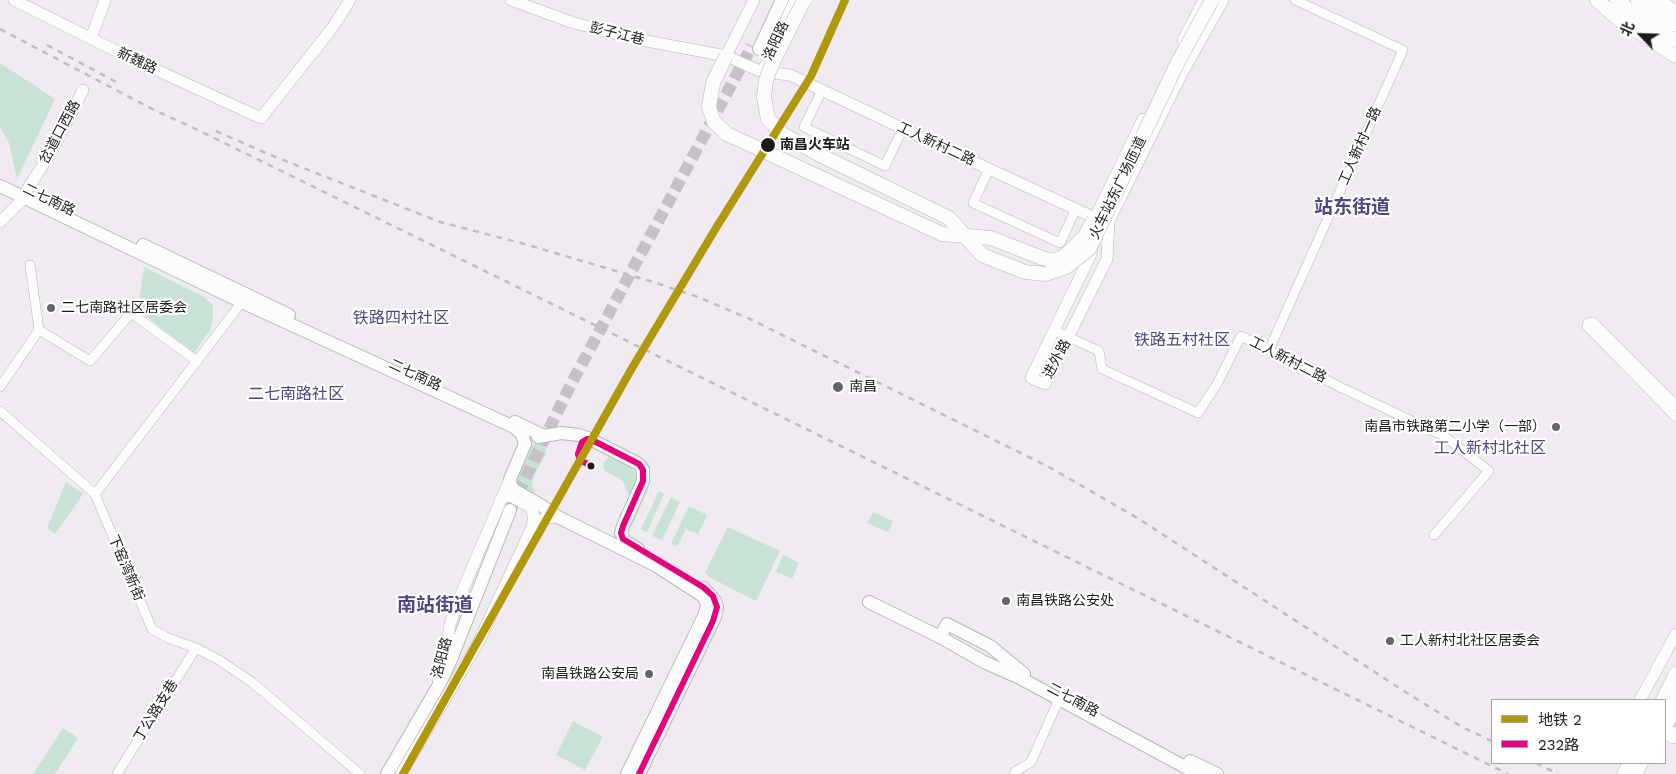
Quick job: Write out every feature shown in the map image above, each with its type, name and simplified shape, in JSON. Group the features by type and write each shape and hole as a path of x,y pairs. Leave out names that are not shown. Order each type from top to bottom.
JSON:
{"main road":[{"name":"洛阳路","path":"773,0 755,47 782,0"},
{"name":"火车站东广场匝道","path":"804,0 766,80 764,97 768,118 783,134 820,155 949,218 982,255 1025,272 1039,274 1046,274 1066,267 1089,249 1178,62 1212,0"},
{"path":"1597,0 1617,18 1676,56"},
{"path":"1602,0 1620,14 1676,48"},
{"path":"1617,0 1633,13 1676,40"},
{"path":"1638,0 1676,24"},
{"path":"1657,0 1676,12"},
{"path":"1664,0 1676,8"},
{"name":"火车站东广场匝道","path":"726,56 713,83 709,107 714,122 728,134 942,234 991,238 1042,258 1054,260 1063,257 1072,250 1084,237 1096,218"},
{"name":"二七南路","path":"0,177 26,194 242,302 514,427 524,437 524,448"},
{"name":"二七南路","path":"0,186 26,194 544,436"},
{"path":"627,774 708,619 716,610 716,604 708,591 628,543 622,536 623,526 643,481 643,470 639,464 579,435 561,433 544,436 532,440 524,448 510,479 514,490 558,517 655,565 706,600 708,619 639,774"},
{"name":"洛阳路","path":"387,774 440,684 514,511 472,629 456,663 392,774"},
{"name":"二七南路","path":"869,602 940,637 984,662 1020,678 1198,774"},
{"name":"二七南路","path":"940,637 947,624 990,646 1019,672 1217,774"},
{"path":"1658,699 1676,664"},
{"path":"1663,699 1676,674"},
{"path":"1666,716 1676,697"},
{"path":"1670,733 1676,709"}],"street":[{"name":"新魏路","path":"14,0 261,118 333,27 350,0"},
{"path":"91,38 105,0"},
{"name":"彭子江巷","path":"511,0 571,22 631,38 726,56"},
{"path":"726,56 754,0"},
{"name":"洛阳路","path":"726,56 762,72 795,0"},
{"name":"进外路","path":"1204,0 1167,70 1096,218 1091,254 1031,378 1045,384 1108,259 1110,221 1180,77 1223,0"},
{"name":"工人新村一路","path":"1269,350 1403,50 1295,0"},
{"name":"工人新村二路","path":"762,72 790,75 1076,209 1096,218 1110,221"},
{"name":"岔道口西路","path":"0,222 26,194 53,149 83,90"},
{"path":"822,90 804,127 885,166 903,128"},
{"path":"989,169 973,204 1060,243 1076,209"},
{"path":"0,386 39,330 30,266"},
{"path":"0,411 95,494 242,302"},
{"path":"39,330 90,361 131,312 197,361"},
{"path":"1676,405 1593,322 1588,323 1587,326 1676,416"},
{"name":"工人新村二路","path":"1055,331 1099,350 1102,370 1198,413 1217,384 1241,336 1342,388 1444,436 1489,471 1434,535"},
{"name":"洛阳路","path":"382,774 437,681 446,652 450,625 510,479"},
{"name":"下窑湾新街","path":"95,494 152,629 219,660 253,683 360,774"},
{"path":"500,500 503,497 510,496 530,507 534,515 532,527"},
{"path":"532,527 545,518 551,516 558,517"},
{"name":"洛阳路","path":"401,774 478,643 532,527"},
{"path":"1641,699 1676,634"},
{"name":"丁公路支巷","path":"117,774 196,648"},
{"path":"1014,774 1031,762 1058,699"}],"green space":[{"path":"0,63 55,99 17,179 9,143 0,127"},
{"path":"144,267 204,297 213,305 213,318 210,330 194,353 134,307 139,302"},
{"path":"536,442 541,443 545,448 546,454 534,475 532,485 535,493 532,497 518,491 516,481 518,471 530,448"},
{"path":"609,457 632,468 638,478 630,495 623,481 604,470 603,463"},
{"path":"66,482 83,494 55,534 47,528"},
{"path":"644,486 649,488 632,526 626,524"},
{"path":"659,491 664,494 647,532 641,529"},
{"path":"671,497 680,502 662,540 652,536"},
{"path":"689,506 707,515 698,534 686,529 677,547 671,544"},
{"path":"873,512 893,521 888,532 867,523"},
{"path":"728,527 780,551 756,601 705,573"},
{"path":"783,555 799,563 792,579 776,572"},
{"path":"573,721 603,737 585,770 556,755"},
{"path":"63,728 78,738 55,774 33,774"}],"tunnel":[{"path":"510,510 569,388 752,46"}],"railway":[{"path":"0,29 154,110 1508,774"},
{"path":"47,45 120,84"},
{"path":"216,131 268,154 440,222 521,243 650,281 698,297 752,320 1049,467 1139,519 1407,693 1462,727 1491,741"},
{"path":"1538,764 1558,774"}],"metro line":[{"name":"2","path":"403,774 632,368 716,228 811,76 845,0"}],"transit line":[{"name":"232路","path":"593,467 580,460 578,454 582,442 587,439 639,464 643,470 643,481 623,526 621,533 623,539 703,587 713,596 717,607 713,621 639,774"}],"place":[{"name":"南昌火车站","path":"768,145"},
{"name":"二七南路社区居委会","path":"51,308"},
{"name":"南昌","path":"838,387"},
{"name":"南昌市铁路第二小学（一部）","path":"1556,427"},
{"name":"南昌铁路公安处","path":"1006,601"},
{"name":"工人新村北社区居委会","path":"1390,641"},
{"name":"南昌铁路公安局","path":"649,674"}],"district":[{"name":"站东街道","path":"1352,207"},
{"name":"铁路四村社区","path":"401,318"},
{"name":"铁路五村社区","path":"1182,340"},
{"name":"二七南路社区","path":"296,394"},
{"name":"工人新村北社区","path":"1490,448"},
{"name":"南站街道","path":"435,605"}]}
